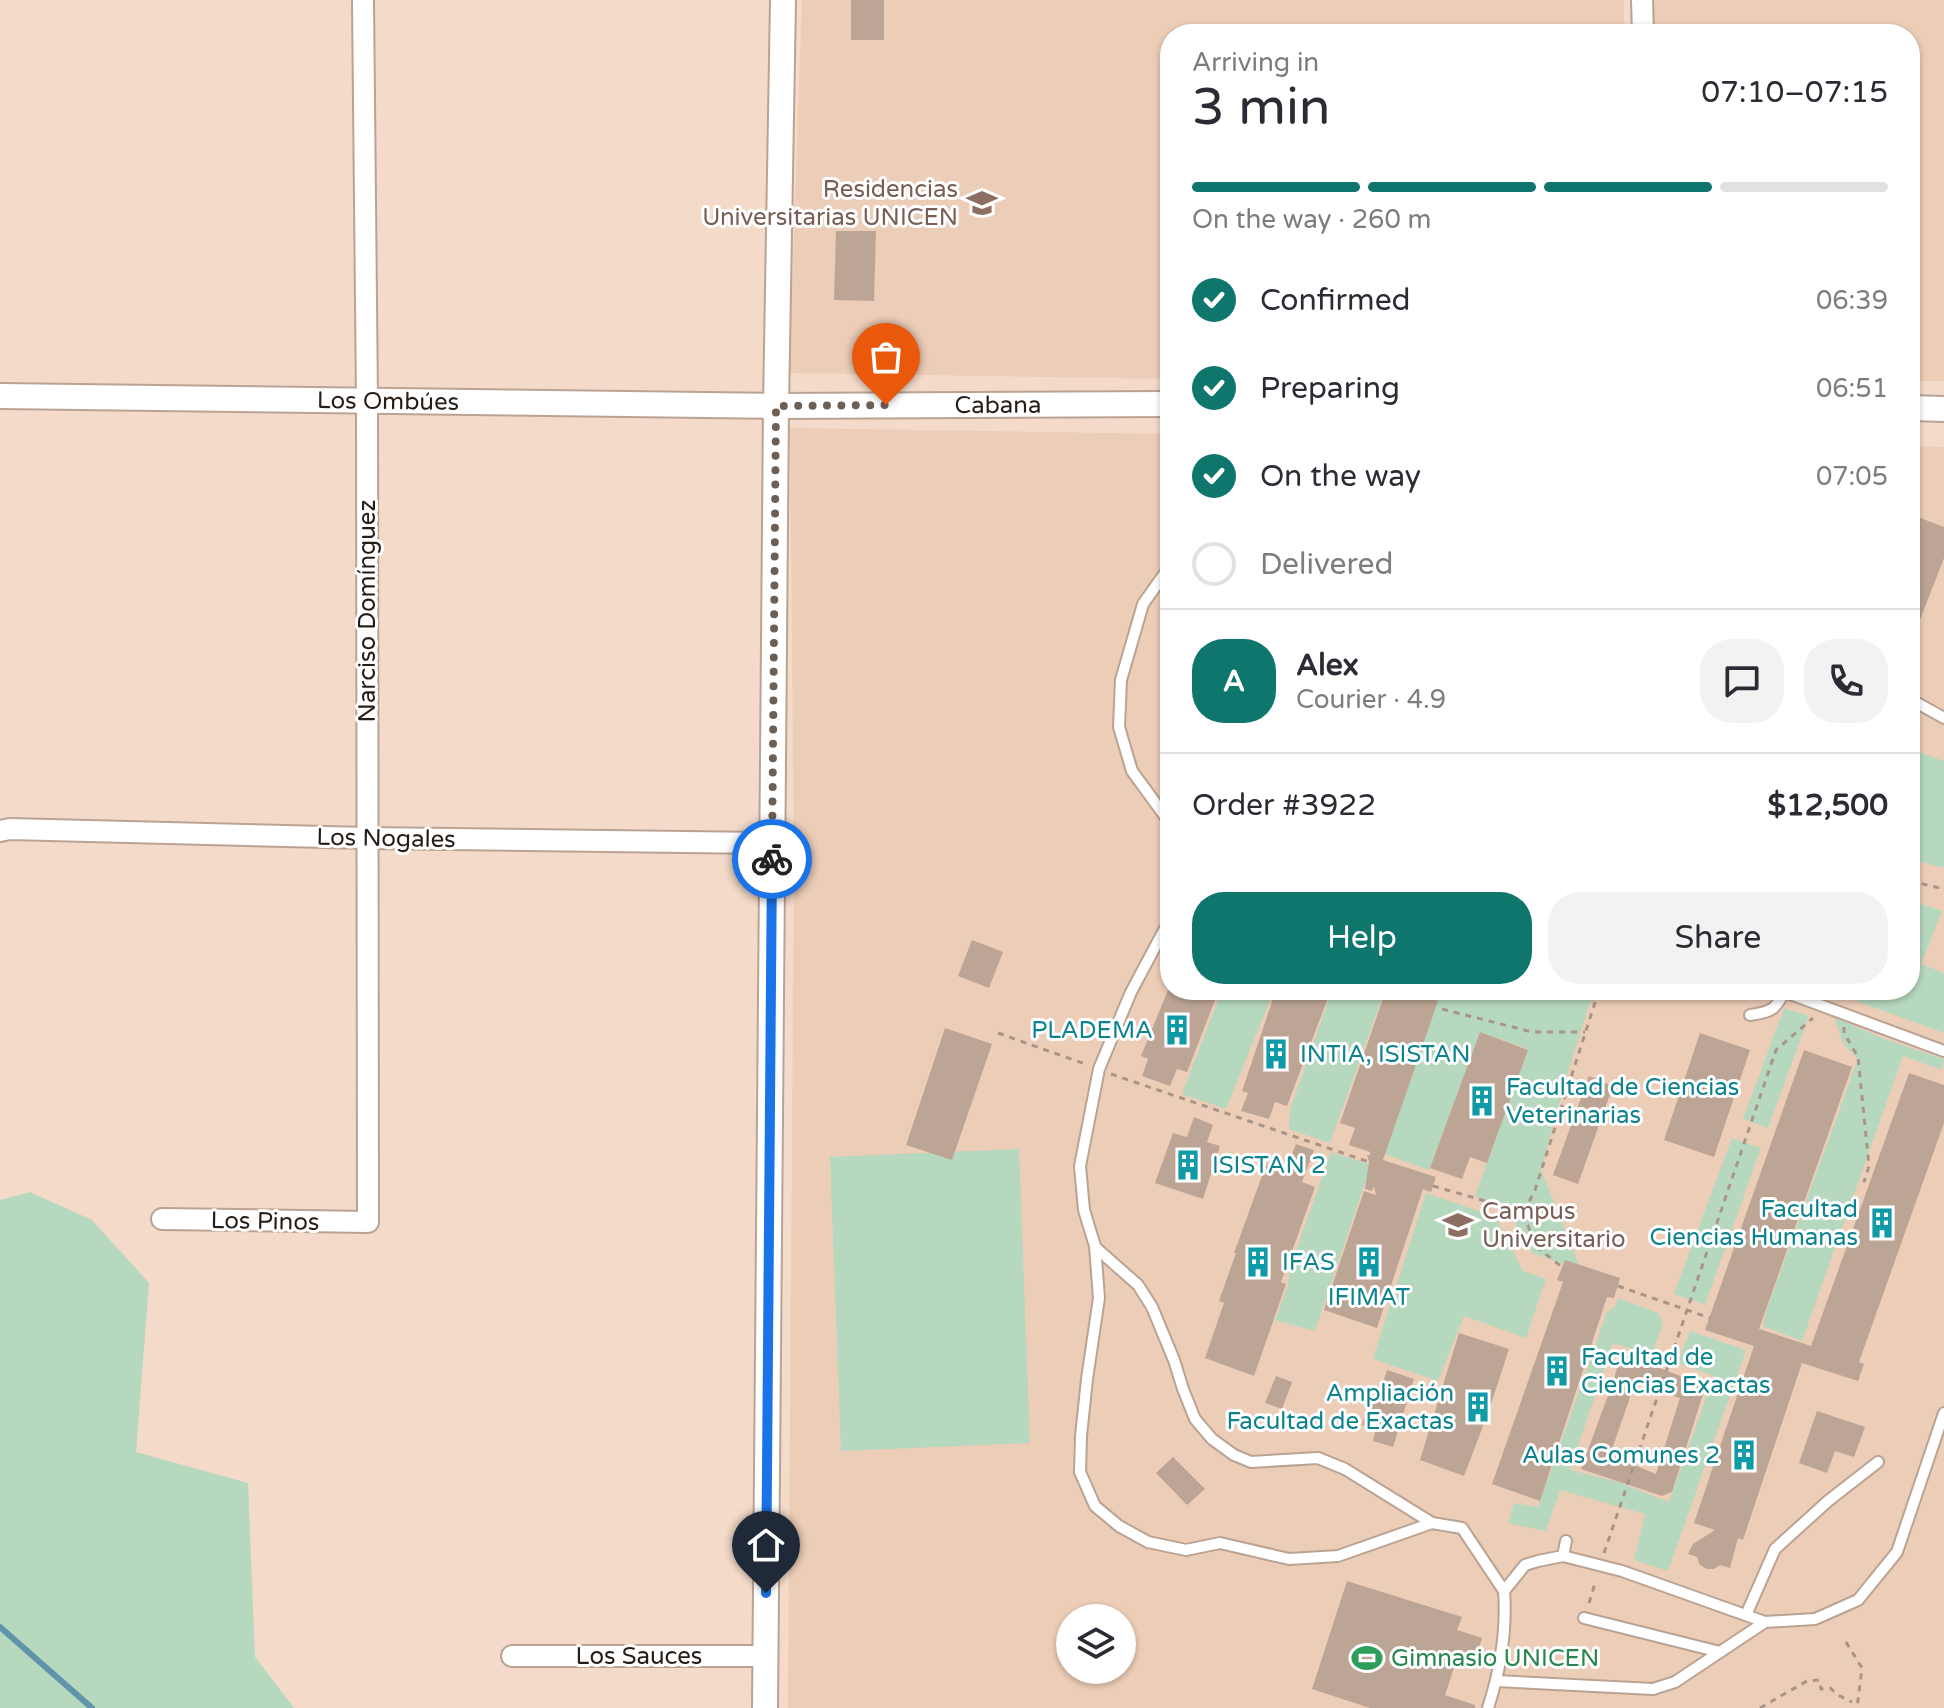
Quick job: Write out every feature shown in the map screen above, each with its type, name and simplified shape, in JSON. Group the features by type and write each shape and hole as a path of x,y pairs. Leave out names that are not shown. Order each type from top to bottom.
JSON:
{"street":[{"name":"Narciso Domínguez","path":"363,0 368,1222"},
{"path":"765,1708 776,406 783,0"},
{"path":"1642,0 1643,24"},
{"name":"Los Ombúes","path":"0,396 776,406"},
{"name":"Cabana","path":"776,406 1160,404"},
{"path":"1920,408 1944,409"},
{"name":"Los Nogales","path":"0,831 26,829 367,838 773,843"},
{"name":"Los Pinos","path":"162,1219 368,1222"},
{"name":"Los Sauces","path":"512,1656 765,1656"}],"lane":[{"path":"1160,580 1143,604 1121,680 1119,727 1132,771 1160,809"},
{"path":"1920,705 1944,718"},
{"path":"1160,938 1131,992 1099,1069 1080,1166 1084,1210 1095,1246 1099,1298 1085,1393 1080,1472 1095,1506 1119,1526 1148,1542 1186,1550 1220,1543 1289,1559 1338,1556 1432,1523"},
{"path":"1750,1015 1768,1012 1780,1000"},
{"path":"1806,1000 1944,1051"},
{"path":"1095,1246 1138,1285 1152,1307 1195,1419 1212,1439 1234,1455 1251,1462 1318,1458 1345,1469 1432,1523 1462,1528 1504,1591 1506,1616 1497,1681 1488,1708"},
{"path":"1504,1591 1525,1565 1563,1556 1622,1571 1765,1622 1815,1619 1858,1600 1897,1552 1944,1413"},
{"path":"1746,1615 1775,1549 1828,1501 1878,1462"},
{"path":"1563,1556 1566,1541"},
{"path":"1622,1571 1626,1559"},
{"path":"1584,1618 1720,1652"},
{"path":"1497,1681 1653,1689 1675,1682 1765,1622"}],"path":[{"path":"1920,883 1944,889"},
{"path":"1562,1267 1534,1245 1524,1212 1535,1190 1596,1000"},
{"path":"1584,1618 1776,1050 1824,1008"},
{"path":"1442,1009 1532,1032 1585,1032"},
{"path":"1844,1016 1844,1033 1858,1057 1869,1166 1864,1182"},
{"path":"998,1033 1369,1162"},
{"path":"1433,1186 1524,1212"},
{"path":"1618,1286 1710,1318"},
{"path":"1846,1642 1862,1668 1857,1708"},
{"path":"1760,1708 1807,1681 1819,1680 1821,1689 1830,1688 1852,1702"}],"shaded area":[{"name":"Residencias Universitarias UNICEN","path":"802,0 1624,0 1624,24 1160,24 1160,379 789,373"},
{"path":"1651,0 1944,0 1944,381 1920,381 1920,24 1652,24"},
{"path":"790,428 1160,434 1160,1000 1920,1000 1920,446 1944,447 1944,1708 788,1708 794,865"}],"green space":[{"path":"1920,753 1944,761 1944,868 1920,862"},
{"path":"1920,903 1942,911 1921,964 1944,973 1944,1033 1853,1000 1920,1000"},
{"path":"1218,1000 1270,1000 1226,1109 1182,1094"},
{"path":"1328,1000 1381,1000 1330,1143 1289,1129 1290,1110"},
{"path":"1591,1000 1541,1170 1581,1270 1532,1253 1507,1209 1475,1196 1528,1049 1480,1032 1429,1170 1385,1154 1437,1001"},
{"path":"1784,1008 1809,1016 1768,1128 1743,1119"},
{"path":"1834,1017 1884,1039 1944,1059 1942,1070 1903,1056 1802,1341 1763,1326 1858,1059 1843,1043"},
{"path":"1732,1138 1761,1148 1705,1305 1674,1294"},
{"path":"1019,1149 1030,1443 841,1451 830,1157"},
{"path":"1331,1152 1368,1164 1369,1171 1315,1331 1275,1320"},
{"path":"30,1192 92,1220 149,1283 136,1452 248,1483 255,1657 294,1708 0,1708 0,1200"},
{"path":"1426,1193 1496,1217 1523,1271 1546,1279 1526,1338 1464,1316 1438,1381 1373,1359"},
{"path":"1618,1298 1658,1313 1663,1323 1652,1355 1613,1343 1570,1470 1618,1482 1669,1502 1714,1376 1678,1363 1690,1331 1746,1350 1668,1571 1634,1560 1645,1514 1560,1490 1546,1531 1508,1523 1514,1503 1538,1507 1607,1312 1614,1308"}],"building":[{"path":"851,0 884,0 884,40 851,40"},
{"path":"836,231 876,231 874,301 834,300"},
{"path":"1920,518 1944,527 1944,558 1920,620"},
{"path":"972,940 1003,952 989,988 958,976"},
{"name":"PLADEMA","path":"1164,1000 1215,1000 1187,1072 1177,1069 1170,1086 1142,1076 1148,1059 1141,1056"},
{"name":"INTIA, ISISTAN","path":"1273,1000 1327,1000 1287,1106 1275,1102 1269,1119 1241,1111 1248,1093 1242,1091"},
{"path":"1383,1000 1438,1001 1383,1160 1436,1177 1431,1192 1423,1189 1377,1328 1324,1310 1364,1191 1376,1195 1374,1186 1372,1191 1365,1189 1369,1162 1367,1155 1370,1152 1349,1145 1355,1128 1340,1123"},
{"path":"945,1028 992,1044 952,1160 906,1145"},
{"name":"Facultad de Ciencias Veterinarias","path":"1480,1032 1528,1050 1487,1163 1470,1157 1462,1179 1430,1168"},
{"path":"1700,1033 1750,1050 1714,1157 1664,1140"},
{"path":"1804,1050 1852,1067 1759,1329 1811,1346 1909,1073 1944,1085 1944,1123 1859,1362 1864,1364 1858,1381 1802,1363 1743,1540 1738,1538 1730,1568 1720,1565 1707,1569 1700,1565 1697,1557 1688,1554 1693,1544 1715,1530 1694,1523 1754,1346 1705,1330"},
{"path":"1589,1076 1613,1086 1578,1184 1553,1175"},
{"name":"ISISTAN 2","path":"1194,1117 1213,1125 1207,1142 1220,1146 1203,1199 1155,1183 1173,1133 1187,1137"},
{"name":"IFAS","path":"1296,1144 1314,1150 1302,1182 1315,1187 1281,1282 1286,1284 1254,1376 1205,1358 1224,1303 1219,1301 1234,1253 1266,1165 1285,1172"},
{"name":"Facultad de Ciencias Exactas","path":"1565,1260 1620,1278 1614,1298 1607,1297 1540,1501 1492,1484 1563,1282 1557,1280"},
{"name":"Ampliación Facultad de Exactas","path":"1459,1333 1509,1349 1464,1476 1420,1460"},
{"path":"1625,1355 1699,1383 1704,1391 1672,1492 1662,1496 1581,1469 1619,1360","holes":["1635,1383 1680,1398 1656,1474 1610,1455"]},
{"path":"1387,1370 1414,1379 1393,1447 1373,1441 1376,1429 1362,1425 1371,1395 1378,1397"},
{"path":"1276,1376 1292,1382 1282,1409 1265,1403"},
{"path":"1817,1411 1865,1427 1854,1457 1835,1451 1827,1473 1799,1463"},
{"path":"1173,1457 1205,1489 1187,1505 1156,1473"},
{"name":"Gimnasio UNICEN","path":"1347,1581 1462,1617 1457,1630 1482,1638 1475,1661 1458,1656 1445,1695 1475,1705 1475,1708 1370,1708 1312,1689"}],"waterway":[{"path":"0,1627 92,1708"}],"way so far":[{"path":"772,859 776,406 886,405"}],"place":[{"name":"Residencias Universitarias UNICEN","path":"982,203"},
{"name":"PLADEMA","path":"1177,1030"},
{"name":"INTIA, ISISTAN","path":"1276,1054"},
{"name":"Facultad de Ciencias Veterinarias","path":"1482,1101"},
{"name":"ISISTAN 2","path":"1188,1165"},
{"name":"Facultad Ciencias Humanas","path":"1882,1223"},
{"name":"Campus Universitario","path":"1458,1225"},
{"name":"IFAS","path":"1258,1262"},
{"name":"IFIMAT","path":"1369,1262"},
{"name":"Facultad de Ciencias Exactas","path":"1557,1371"},
{"name":"Ampliación Facultad de Exactas","path":"1478,1407"},
{"name":"Aulas Comunes 2","path":"1744,1455"},
{"name":"Gimnasio UNICEN","path":"1367,1658"}],"route":[{"path":"766,1593 772,859"}]}
